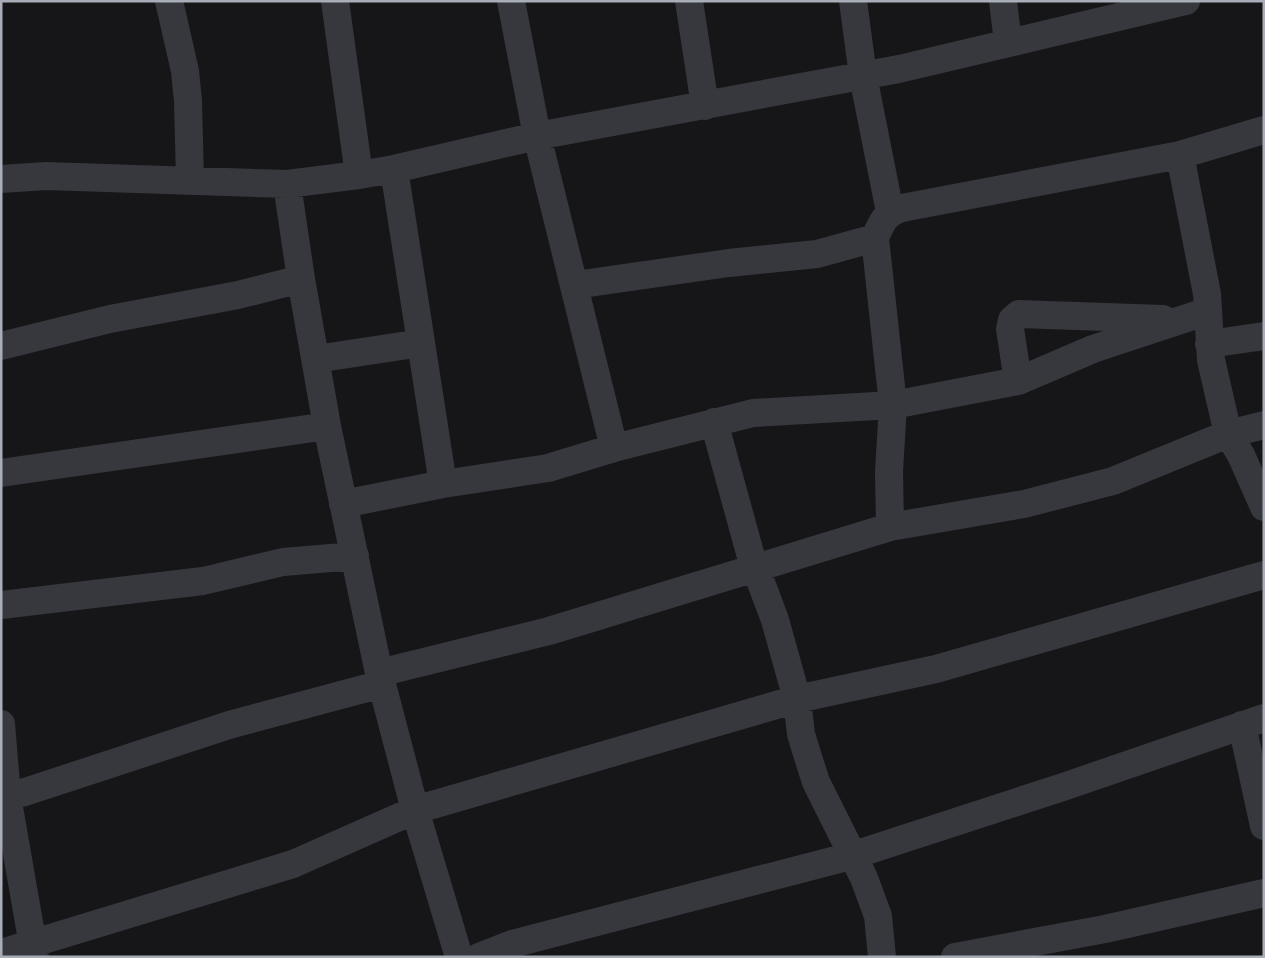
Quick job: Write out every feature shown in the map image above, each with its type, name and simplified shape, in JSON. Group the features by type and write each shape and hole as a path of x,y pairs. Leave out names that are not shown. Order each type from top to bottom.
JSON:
{"street":[{"path":"169,1 187,91 190,180"},
{"path":"335,1 359,175"},
{"path":"511,1 537,136 614,448"},
{"path":"689,1 705,106"},
{"path":"853,1 863,76 890,212"},
{"path":"1003,1 1008,43"},
{"path":"1,179 46,176 287,184 394,170 537,136 863,76 1174,3"},
{"path":"890,527 889,471 893,405 874,238 890,212 1180,155 1264,130"},
{"path":"1180,155 1207,294 1211,360 1228,434 1241,455 1264,507"},
{"path":"394,170 443,484"},
{"path":"287,184 301,279 327,426 381,678 415,810 460,957"},
{"path":"575,285 729,263 817,254 874,238"},
{"path":"1,346 110,319 238,295 301,279"},
{"path":"343,504 443,484 548,468 614,448 753,413 798,412 893,405 1018,382 1093,349 1208,311"},
{"path":"1018,382 1010,329 1012,320 1019,314 1182,320"},
{"path":"1209,344 1264,336"},
{"path":"316,359 421,343"},
{"path":"714,422 750,553 775,620 797,699 801,734 816,782 851,856 864,878 878,916 882,957"},
{"path":"4,796 381,678 549,631 890,527 1024,504 1112,481 1228,434 1264,425"},
{"path":"1,473 327,426"},
{"path":"1,604 202,581 283,562 355,556"},
{"path":"1,953 34,950 293,864 415,810 797,699 936,669 1264,574"},
{"path":"486,955 512,944 851,856 1057,789 1253,722 1264,826"},
{"path":"1,724 4,796 34,950"},
{"path":"955,957 1105,929 1264,893"}]}
